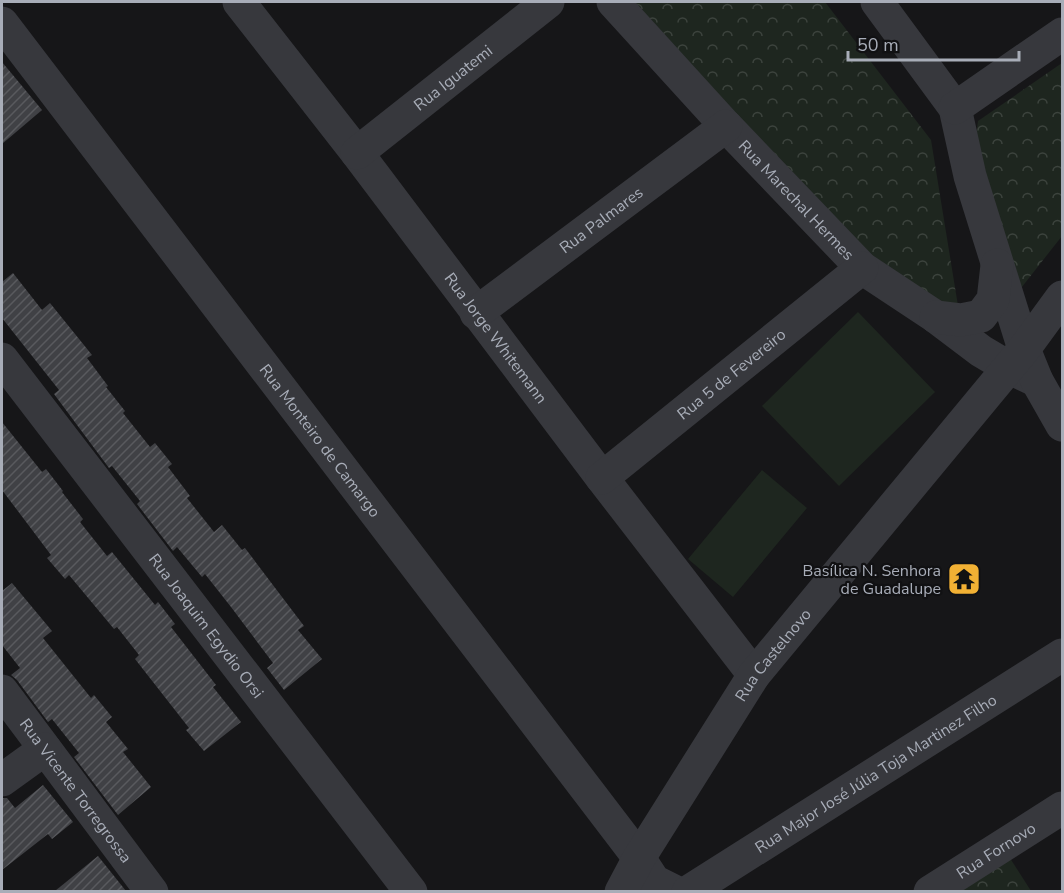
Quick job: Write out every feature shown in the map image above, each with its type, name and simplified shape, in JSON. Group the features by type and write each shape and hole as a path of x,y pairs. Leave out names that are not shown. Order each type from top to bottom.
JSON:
{"street":[{"name":"Rua Jorge Whitemann","path":"239,2 357,153 476,313 754,675"},
{"name":"Rua Iguatemi","path":"357,153 548,2"},
{"name":"Rua Marechal Hermes","path":"613,2 726,126 862,268 936,317 981,351 1023,366"},
{"path":"877,2 955,108 970,176 997,259 1023,366 1062,425"},
{"name":"Rua Monteiro de Camargo","path":"2,23 639,858"},
{"path":"955,108 1062,34"},
{"name":"Rua Palmares","path":"476,313 726,126"},
{"path":"936,317 961,320 981,316 993,300 997,259"},
{"name":"Rua 5 de Fevereiro","path":"602,478 862,268"},
{"name":"Rua Castelnovo","path":"621,891 639,858 754,675 1023,366 1062,297"},
{"name":"Rua Joaquim Egydio Orsi","path":"2,359 411,891"},
{"name":"Rua Major José Júlia Toja Martinez Filho","path":"688,891 1062,655"},
{"name":"Rua Vicente Torregrossa","path":"2,691 152,891"},
{"path":"2,780 45,749"},
{"name":"Rua Fornovo","path":"930,891 1062,808"},
{"path":"639,858 654,881 676,891"}],"green space":[{"path":"624,2 825,2 931,140 958,306 902,291"},
{"path":"1062,63 1062,236 1010,302 974,150 978,121"},
{"path":"858,312 935,392 839,486 762,406"},
{"path":"762,470 807,508 733,597 688,559"},
{"path":"1008,855 1031,891 950,892"}],"building":[{"path":"2,62 42,110 2,144"},
{"path":"13,273 42,310 50,303 92,355 87,358 125,411 123,413 150,447 155,443 172,464 168,467 190,496 187,498 214,532 222,525 242,550 245,548 304,626 298,630 322,659 284,690 267,668 273,663 231,607 205,574 202,577 177,547 173,551 137,504 140,501 112,466 109,468 54,394 59,390 2,318 2,282"},
{"path":"2,422 42,472 46,469 83,519 80,522 107,556 112,552 155,605 158,602 175,624 171,627 216,685 213,687 241,722 204,751 186,730 189,728 135,659 139,655 117,627 114,629 69,575 65,579 47,558 51,555 2,490"},
{"path":"12,583 52,631 43,638 91,698 94,695 112,717 106,722 128,749 123,752 151,787 118,815 74,757 79,753 52,719 48,722 11,675 20,668 2,645 2,591"},
{"path":"43,785 73,822 52,839 48,834 2,870 2,798 7,798 15,808"},
{"path":"98,856 126,891 55,891"}],"place":[{"name":"Basílica N. Senhora de Guadalupe","path":"964,579"}]}
